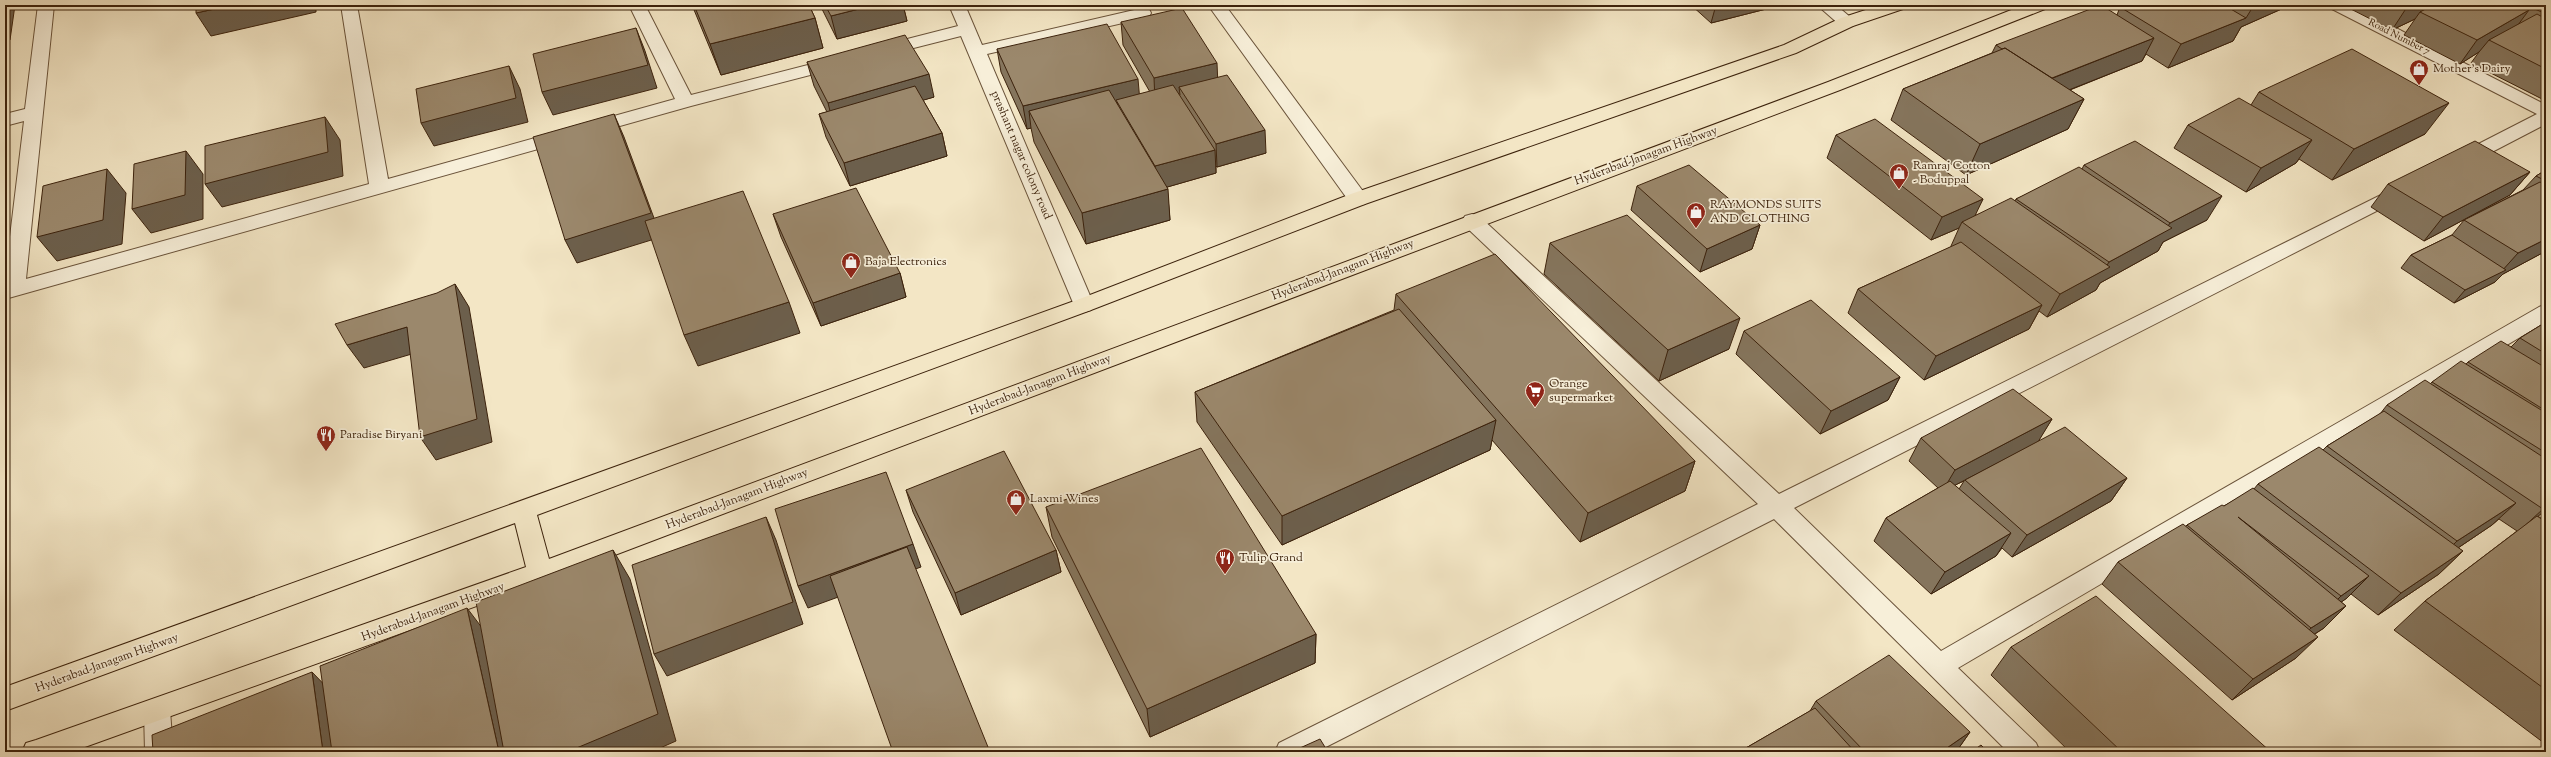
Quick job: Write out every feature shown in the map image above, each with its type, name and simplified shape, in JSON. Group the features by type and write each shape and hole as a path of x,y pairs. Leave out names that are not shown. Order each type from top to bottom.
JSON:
{"highway":[{"name":"Hyderabad-Janagam Highway","path":"5,699 1084,305 1358,199 1790,48 1847,22 1897,5"},
{"name":"Hyderabad-Janagam Highway","path":"36,752 540,573 1834,86 2039,5"},
{"path":"524,510 540,573"}],"street":[{"path":"46,5 10,291 380,189 685,102 968,29"},
{"path":"349,5 380,189"},
{"path":"637,5 685,102"},
{"name":"prashant nagar colony road","path":"957,5 1084,305"},
{"path":"1216,5 1358,199"},
{"path":"1825,5 1847,22"},
{"name":"Road Number 7","path":"2338,5 2546,112"},
{"path":"977,51 1143,13"},
{"path":"5,120 32,113"},
{"path":"2439,171 2546,117"},
{"path":"1289,752 2418,182"},
{"path":"1472,221 1776,506 2026,752"},
{"path":"1939,666 2546,312"},
{"path":"157,710 159,752"}],"building":[{"path":"196,5 233,5 196,13"},
{"path":"694,5 809,5 815,18 710,44"},
{"path":"825,5 875,5 831,16"},
{"path":"2101,5 2154,38 2052,78 2005,48 2002,49 1996,45"},
{"path":"2126,5 2224,5 2246,18 2181,44 2120,7"},
{"path":"2433,5 2518,5 2529,10 2477,40 2420,12"},
{"path":"2526,5 2546,5 2546,14"},
{"path":"1182,8 1217,63 1154,78 1121,22"},
{"path":"2537,14 2546,19 2546,69 2489,40"},
{"path":"1107,24 1138,79 1023,106 997,49"},
{"path":"636,28 648,65 542,92 533,54"},
{"path":"905,35 929,74 828,103 807,62"},
{"path":"2005,48 2084,99 1980,144 1903,89"},
{"path":"2352,49 2449,103 2354,149 2259,92"},
{"path":"509,66 516,98 421,123 416,89"},
{"path":"1227,75 1265,130 1216,144 1179,87"},
{"path":"1173,85 1215,150 1155,166 1116,100"},
{"path":"915,86 942,133 844,163 819,114"},
{"path":"1109,90 1168,189 1082,213 1029,111"},
{"path":"2239,98 2312,140 2261,168 2188,125"},
{"path":"614,114 651,213 565,240 533,137"},
{"path":"325,117 328,152 205,184 205,146"},
{"path":"1875,119 1983,199 1942,217 1836,135"},
{"path":"2135,141 2222,196 2170,223 2084,165"},
{"path":"2475,141 2530,172 2443,217 2388,184"},
{"path":"186,151 185,195 132,209 134,164"},
{"path":"1689,165 1760,225 1707,249 1637,186"},
{"path":"2079,167 2172,228 2109,262 2016,199"},
{"path":"107,169 103,220 37,237 43,186"},
{"path":"2546,170 2546,181 2536,176"},
{"path":"2540,182 2546,185 2546,239 2518,253 2464,220"},
{"path":"856,188 900,273 813,303 773,214"},
{"path":"743,191 789,302 684,335 645,221"},
{"path":"2011,198 2110,267 2060,294 1962,222"},
{"path":"1627,215 1740,318 1668,350 1550,243"},
{"path":"2452,235 2506,270 2465,290 2411,255"},
{"path":"1961,242 2042,305 1936,356 1858,289"},
{"name":"Orange supermarket","path":"1495,254 1695,461 1588,513 1396,294"},
{"path":"455,284 477,419 420,437 407,327 347,345 335,324 437,293"},
{"path":"1811,300 1900,377 1831,411 1744,331"},
{"path":"1399,309 1496,420 1282,516 1195,392"},
{"path":"2546,322 2546,354 2520,338"},
{"path":"2501,341 2546,368 2546,411 2468,362"},
{"path":"2461,361 2546,413 2546,453 2432,382"},
{"path":"2425,380 2546,459 2546,507 2543,509 2387,405"},
{"path":"2013,389 2052,419 1955,470 1921,438"},
{"path":"2384,411 2516,503 2457,541 2327,446"},
{"path":"2065,427 2127,478 2027,535 1965,480"},
{"path":"2319,447 2463,551 2401,593 2258,484"},
{"path":"1201,448 1316,634 1147,709 1046,507"},
{"path":"1004,451 1056,550 955,593 906,490"},
{"path":"886,472 913,544 798,586 775,509"},
{"path":"1950,481 2011,533 1945,572 1886,518"},
{"path":"2253,488 2369,576 2341,596 2238,517 2346,606 2311,628 2187,525 2222,505 2224,506"},
{"path":"2537,516 2546,522 2546,690 2425,601"},
{"path":"766,517 793,602 654,654 632,565"},
{"path":"2183,524 2318,637 2253,679 2118,562"},
{"path":"907,547 990,752 893,752 830,576"},
{"path":"613,550 658,714 567,752 504,752 476,602"},
{"path":"2096,596 2271,752 2122,752 2011,647"},
{"path":"467,608 499,752 332,752 320,666"},
{"path":"1889,655 1970,732 1941,752 1865,752 1816,701"},
{"path":"312,672 323,752 153,752 152,735"},
{"path":"1815,708 1855,752 1739,752"},
{"path":"1320,739 1328,752 1291,752"},
{"path":"1981,745 1988,752 1971,752"}],"place":[{"name":"Mother's Dairy","path":"2419,86"},
{"name":"Ramraj Cotton - Boduppal","path":"1899,190"},
{"name":"RAYMONDS SUITS AND CLOTHING","path":"1696,229"},
{"name":"Baja Electronics","path":"851,279"},
{"name":"Orange supermarket","path":"1535,408"},
{"name":"Paradise Biryani","path":"326,452"},
{"name":"Laxmi Wines","path":"1016,516"},
{"name":"Tulip Grand","path":"1225,575"}]}
